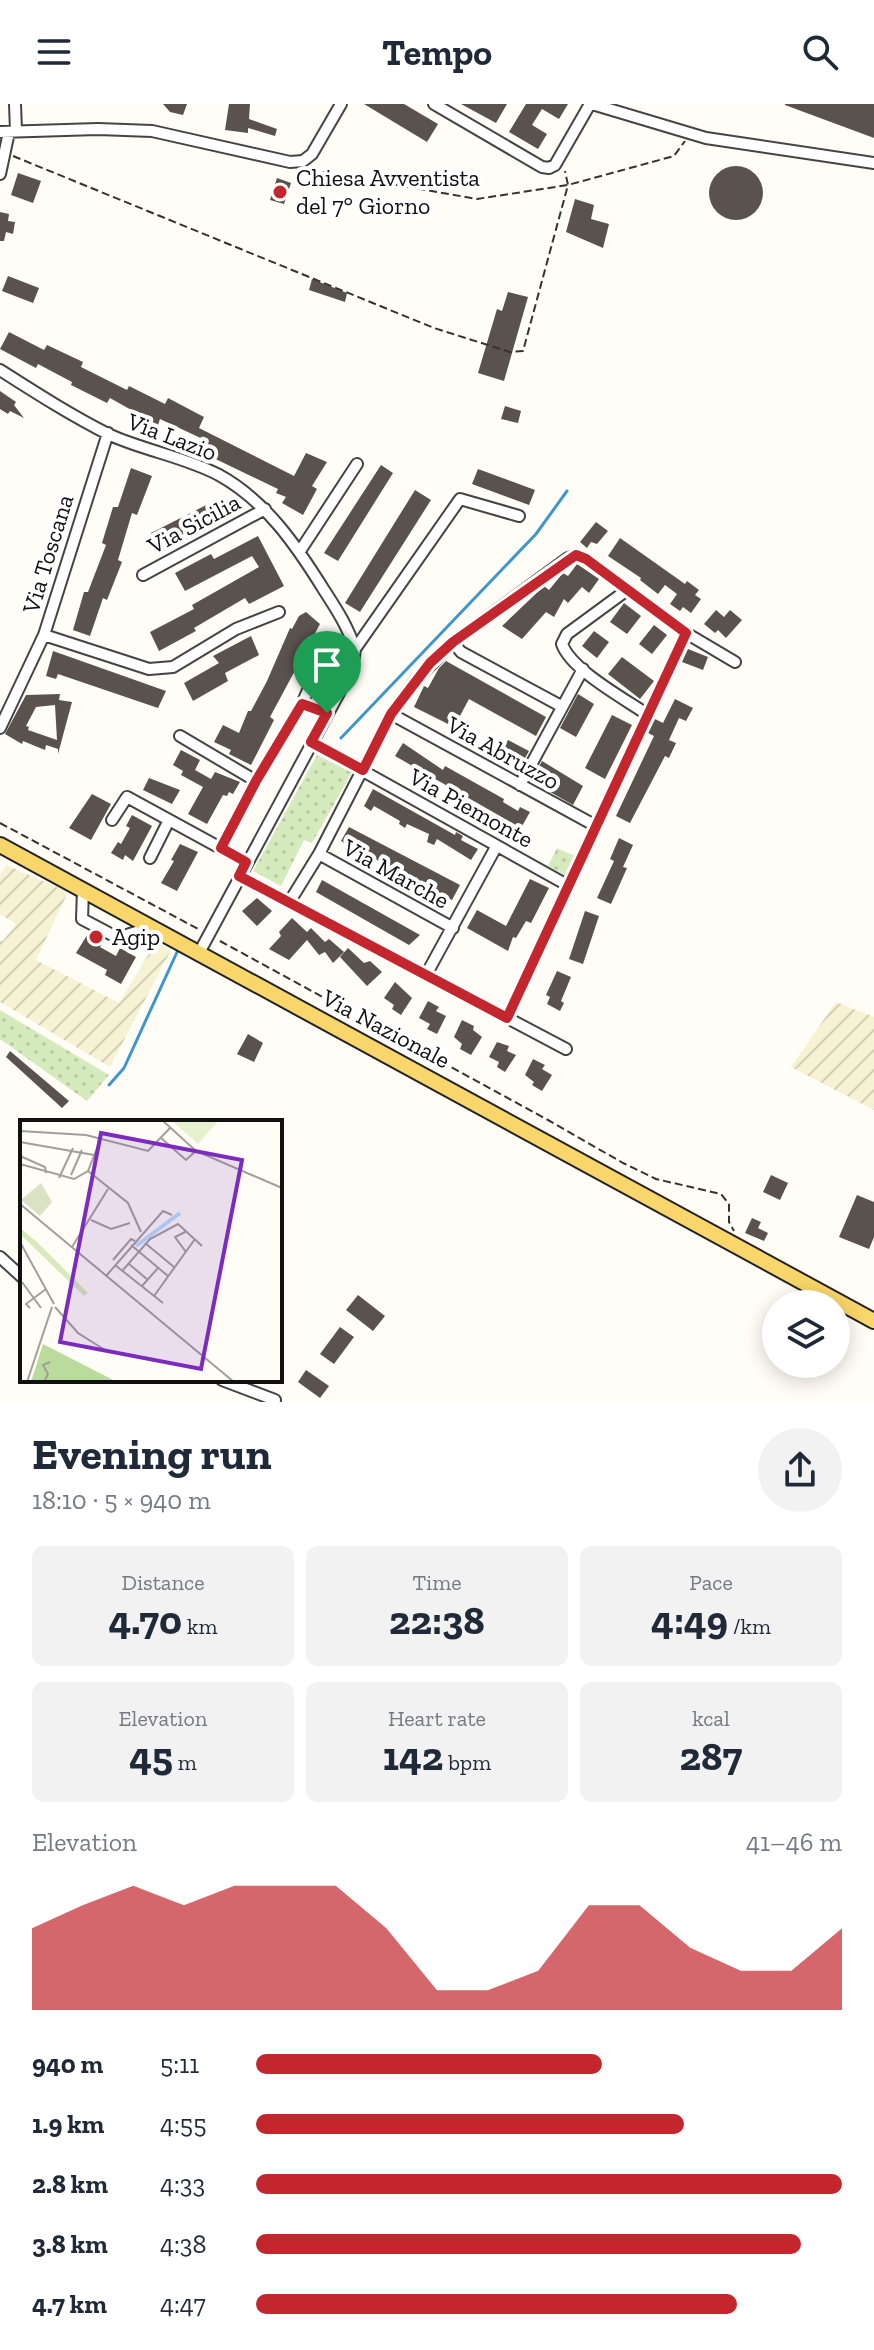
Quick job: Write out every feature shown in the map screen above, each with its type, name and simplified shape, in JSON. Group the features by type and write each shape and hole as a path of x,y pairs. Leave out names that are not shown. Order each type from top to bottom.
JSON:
{"main road":[{"name":"Via Nazionale","path":"0,845 874,1321"}],"street":[{"path":"0,174 15,104"},
{"path":"8,132 152,131 290,162 303,161 312,154 341,104"},
{"path":"434,104 542,167 549,168 560,156 591,104 706,138 874,163"},
{"name":"Via Lazio","path":"0,370 43,398 108,433 145,450 187,461 245,491 265,509 300,551 349,629 355,649"},
{"name":"Via Toscana","path":"0,728 44,635 108,433"},
{"path":"300,551 357,464"},
{"path":"199,953 352,669 355,649 460,499 519,516"},
{"name":"Via Sicilia","path":"143,575 265,509"},
{"path":"290,901 319,854 391,714 430,663 453,642 576,555 586,559 686,633 735,662"},
{"path":"627,590 567,634 562,644 566,654 583,669 648,715"},
{"path":"44,635 149,669 173,667 236,629 279,612"},
{"path":"507,1018 686,633"},
{"path":"453,642 461,652 561,706"},
{"path":"221,848 302,704 328,644"},
{"path":"520,785 583,669"},
{"path":"302,704 327,713"},
{"name":"Via Abruzzo","path":"391,714 596,826"},
{"path":"180,736 256,781"},
{"name":"Via Piemonte","path":"311,742 569,886"},
{"path":"112,820 127,797 246,862"},
{"path":"150,858 169,820"},
{"path":"426,975 496,847"},
{"name":"Via Marche","path":"319,854 453,928"},
{"path":"239,876 566,1049"},
{"path":"83,890 82,919 118,938 151,927"},
{"path":"0,1257 20,1275"},
{"path":"227,1382 275,1400"}],"path":[{"path":"303,161 318,171 477,199 568,185 674,156 690,134"},
{"path":"4,153 434,328 510,352 523,351 568,185 560,156"},
{"path":"0,823 634,1168 656,1179 721,1194 729,1204 729,1222 735,1232 743,1236"}],"shaded area":[{"path":"6,865 68,892 36,960 119,1003 156,942 171,950 110,1067 0,1002 0,940 3,941 16,924 0,914 0,875"},
{"path":"836,1002 874,1017 874,1110 791,1067"}],"green space":[{"path":"317,755 352,772 312,843 304,840 281,886 253,871"},
{"path":"557,848 577,857 567,876 548,866"},
{"path":"0,1010 109,1075 87,1101 0,1039"}],"building":[{"path":"163,104 187,104 183,115 170,112"},
{"path":"229,104 250,104 249,119 277,129 275,136 248,128 248,133 225,130"},
{"path":"364,104 404,104 438,124 427,142"},
{"path":"461,104 507,104 496,123"},
{"path":"526,104 568,104 559,119 542,109 532,125 547,134 538,149 509,132"},
{"path":"874,104 874,138 785,105"},
{"path":"736,166 755,174 763,193 755,212 736,220 717,212 709,193 717,174"},
{"path":"18,173 41,181 33,203 11,195"},
{"name":"Chiesa Avventista del 7° Giorno","path":"277,178 291,183 284,204 270,200"},
{"path":"575,199 594,205 591,219 609,224 603,248 566,232"},
{"path":"0,212 9,214 8,221 15,222 13,234 6,232 4,241 0,241"},
{"path":"8,276 39,288 33,303 2,291"},
{"path":"312,279 347,293 345,302 309,290"},
{"path":"508,292 528,297 504,381 478,373 497,309 502,311"},
{"path":"9,332 44,350 47,345 83,362 81,367 127,390 129,386 165,404 168,398 204,417 199,428 294,476 306,453 327,462 312,486 317,489 303,515 282,503 286,497 276,493 278,489 201,452 207,441 160,419 158,425 110,398 107,403 38,364 36,368 0,349"},
{"path":"0,391 16,402 14,405 24,418 0,409"},
{"path":"505,406 521,411 518,423 501,419"},
{"path":"381,465 393,473 338,561 324,553"},
{"path":"131,468 152,476 137,515 132,513 118,560 122,562 107,600 103,598 90,636 73,630 84,592 88,592 106,545 102,543 113,507 118,507"},
{"path":"478,469 535,490 529,505 472,484"},
{"path":"415,490 431,500 360,612 345,603"},
{"path":"224,496 233,514 161,553 151,533"},
{"path":"596,522 608,531 597,544 591,542 587,548 580,542"},
{"path":"258,536 284,586 249,604 245,598 159,651 150,632 194,609 192,605 259,567 252,556 185,591 175,573 211,554 214,559"},
{"path":"620,538 685,584 687,581 699,590 695,595 701,599 691,613 683,607 680,611 670,604 677,594 665,585 658,594 641,578 608,556"},
{"path":"577,564 599,579 589,593 582,587 568,603 564,599 554,617 546,612 522,639 502,626 544,586 549,590 563,573 568,576"},
{"path":"624,603 641,616 627,634 610,622"},
{"path":"716,610 724,617 730,610 742,620 726,638 718,630 715,633 704,624"},
{"path":"306,612 320,624 270,717 274,720 251,765 214,742 223,725 239,733 248,711 251,711 267,681 290,628"},
{"path":"654,625 667,635 652,654 639,644"},
{"path":"594,631 609,642 597,658 582,646"},
{"path":"251,636 259,655 225,673 228,681 193,701 184,683 219,663 213,656"},
{"path":"688,649 708,657 703,670 682,662"},
{"path":"53,651 166,691 158,708 58,674 56,679 46,676"},
{"path":"622,657 654,681 640,699 608,674"},
{"path":"446,661 546,717 536,736 469,699 454,727 414,707 424,686 428,688"},
{"path":"60,694 59,700 72,702 58,754 58,749 46,745 45,750 23,741 22,744 5,734 26,695","holes":["55,705 57,740 28,730 26,726 36,707"]},
{"path":"578,694 594,704 576,737 560,728"},
{"path":"675,699 693,708 686,721 679,718 669,740 676,743 669,758 665,756 630,823 616,816 654,736 648,733 655,719 663,723"},
{"path":"612,715 632,725 605,779 585,768"},
{"path":"508,740 529,751 520,767 499,756"},
{"path":"403,743 443,770 445,766 504,799 503,802 518,811 520,807 530,812 521,828 395,756"},
{"path":"181,750 200,760 195,770 211,779 215,772 240,782 233,794 223,795 207,824 188,814 203,787 181,775 183,771 173,765"},
{"path":"542,761 583,786 573,805 531,781"},
{"path":"149,778 180,790 172,804 143,790"},
{"path":"373,789 455,835 456,832 463,836 461,840 478,849 471,860 437,839 434,845 427,842 429,834 407,824 405,828 399,824 400,821 374,806 371,811 364,806"},
{"path":"92,794 111,804 91,840 69,828"},
{"path":"132,815 152,826 133,861 125,855 123,860 111,853 118,842 121,844 130,828 126,826"},
{"path":"349,827 460,885 452,900 341,841"},
{"path":"619,838 633,845 623,867 627,868 611,904 597,898 614,861 610,859"},
{"path":"180,844 198,852 177,891 161,883"},
{"path":"530,879 549,888 531,923 526,921 516,938 513,937 508,951 467,928 477,910 506,926"},
{"path":"322,880 420,935 409,945 316,892"},
{"path":"257,898 272,911 257,926 242,911"},
{"path":"585,911 599,916 583,964 569,959"},
{"path":"292,918 307,932 311,928 325,942 329,939 344,952 333,963 325,952 319,955 307,940 289,960 269,949"},
{"path":"89,932 104,940 100,947 116,956 120,948 136,957 121,984 105,975 107,970 76,953"},
{"path":"348,948 364,963 370,961 382,972 367,986 340,957"},
{"path":"557,971 571,977 560,1011 547,1004 550,997 546,995"},
{"path":"395,982 412,998 401,1015 384,998"},
{"path":"428,1001 439,1007 436,1011 446,1016 437,1034 427,1029 430,1024 419,1018"},
{"path":"462,1020 474,1026 473,1030 482,1037 471,1055 460,1049 462,1044 454,1037"},
{"path":"248,1034 263,1043 254,1062 237,1054"},
{"path":"497,1042 509,1046 507,1051 516,1055 505,1072 497,1067 499,1062 489,1057"},
{"path":"10,1051 69,1101 62,1108 6,1057"},
{"path":"533,1059 545,1065 542,1069 552,1075 542,1091 532,1085 534,1082 525,1075"},
{"path":"771,1175 788,1183 780,1200 763,1192"},
{"path":"857,1195 874,1202 874,1237 869,1249 839,1237"},
{"path":"752,1218 761,1222 758,1228 768,1233 764,1241 745,1233"},
{"path":"358,1295 385,1316 373,1331 346,1310"},
{"path":"340,1327 354,1337 334,1364 320,1354"},
{"path":"306,1370 329,1386 320,1398 298,1382"}],"waterway":[{"path":"341,738 536,534 567,491"},
{"path":"109,1085 124,1068 178,950"}],"place":[{"name":"Chiesa Avventista del 7° Giorno","path":"280,192"},
{"name":"Agip","path":"96,937"}],"route":[{"path":"576,555 586,559 686,633 507,1018 239,876 246,862 221,848 302,704 327,713 311,742 363,770 391,714 430,663 453,642 576,555"}]}
